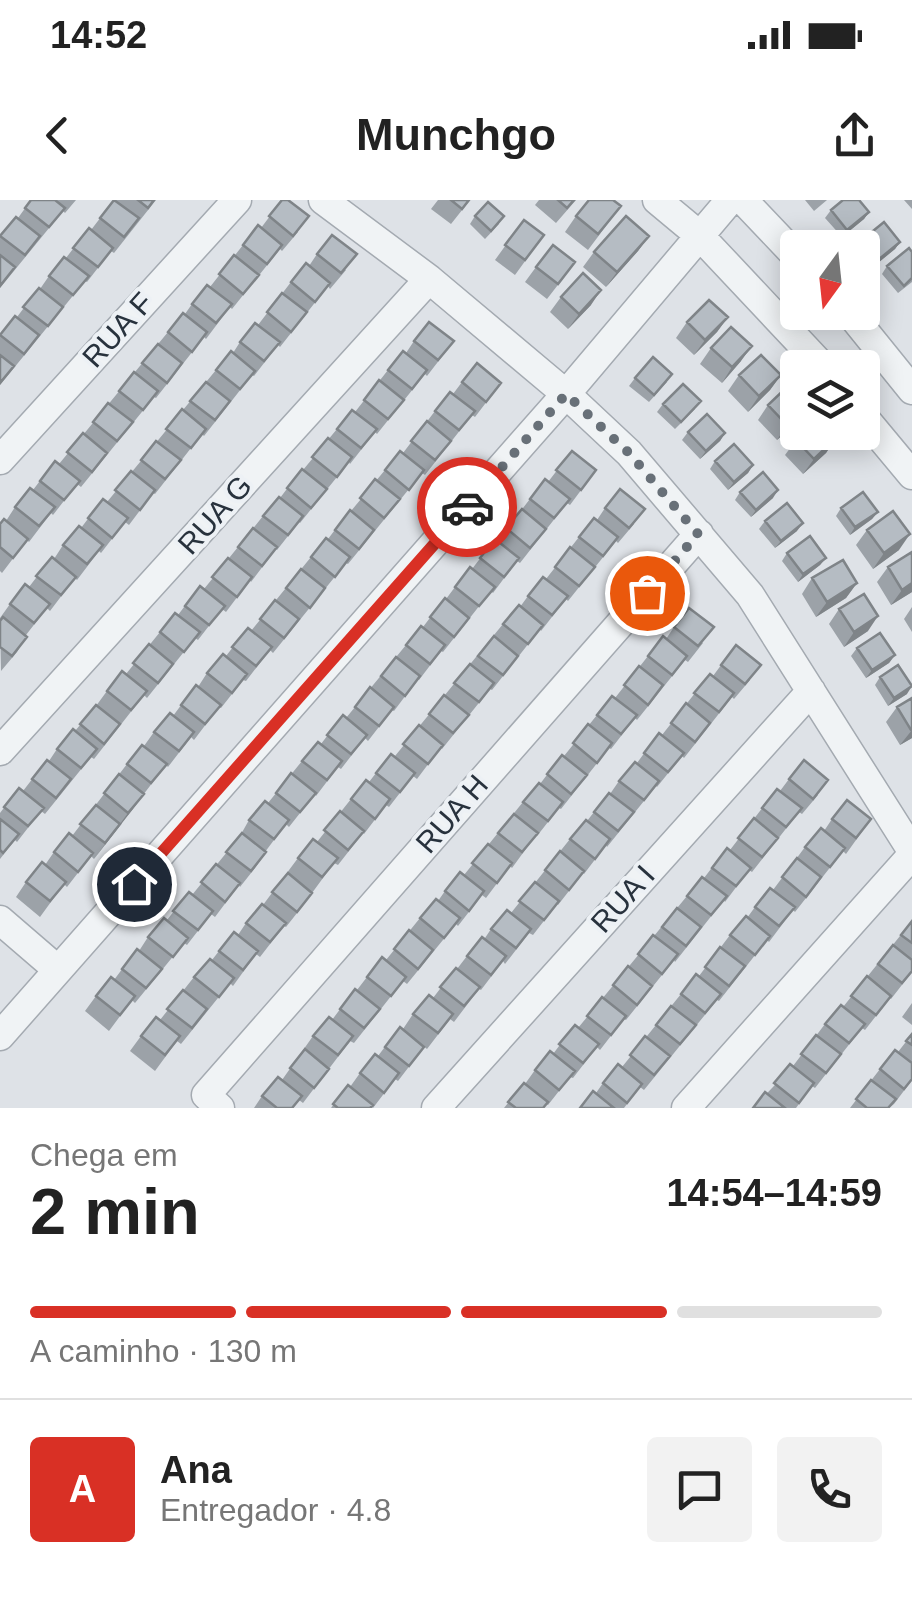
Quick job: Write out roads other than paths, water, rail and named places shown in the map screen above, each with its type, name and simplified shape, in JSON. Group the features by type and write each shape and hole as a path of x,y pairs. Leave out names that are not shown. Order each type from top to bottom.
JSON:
{"street":[{"name":"RUA F","path":"0,460 237,200"},
{"path":"323,200 429,280 566,394 629,453 750,595 912,853 686,1108"},
{"path":"657,200 698,235 807,350"},
{"path":"0,1036 566,394 730,200"},
{"path":"743,200 780,239"},
{"name":"RUA G","path":"0,751 429,280"},
{"path":"864,330 912,390"},
{"path":"880,436 912,474"},
{"name":"RUA H","path":"213,1101 698,534"},
{"name":"RUA I","path":"436,1108 810,691"},
{"path":"0,920 58,970"}]}
